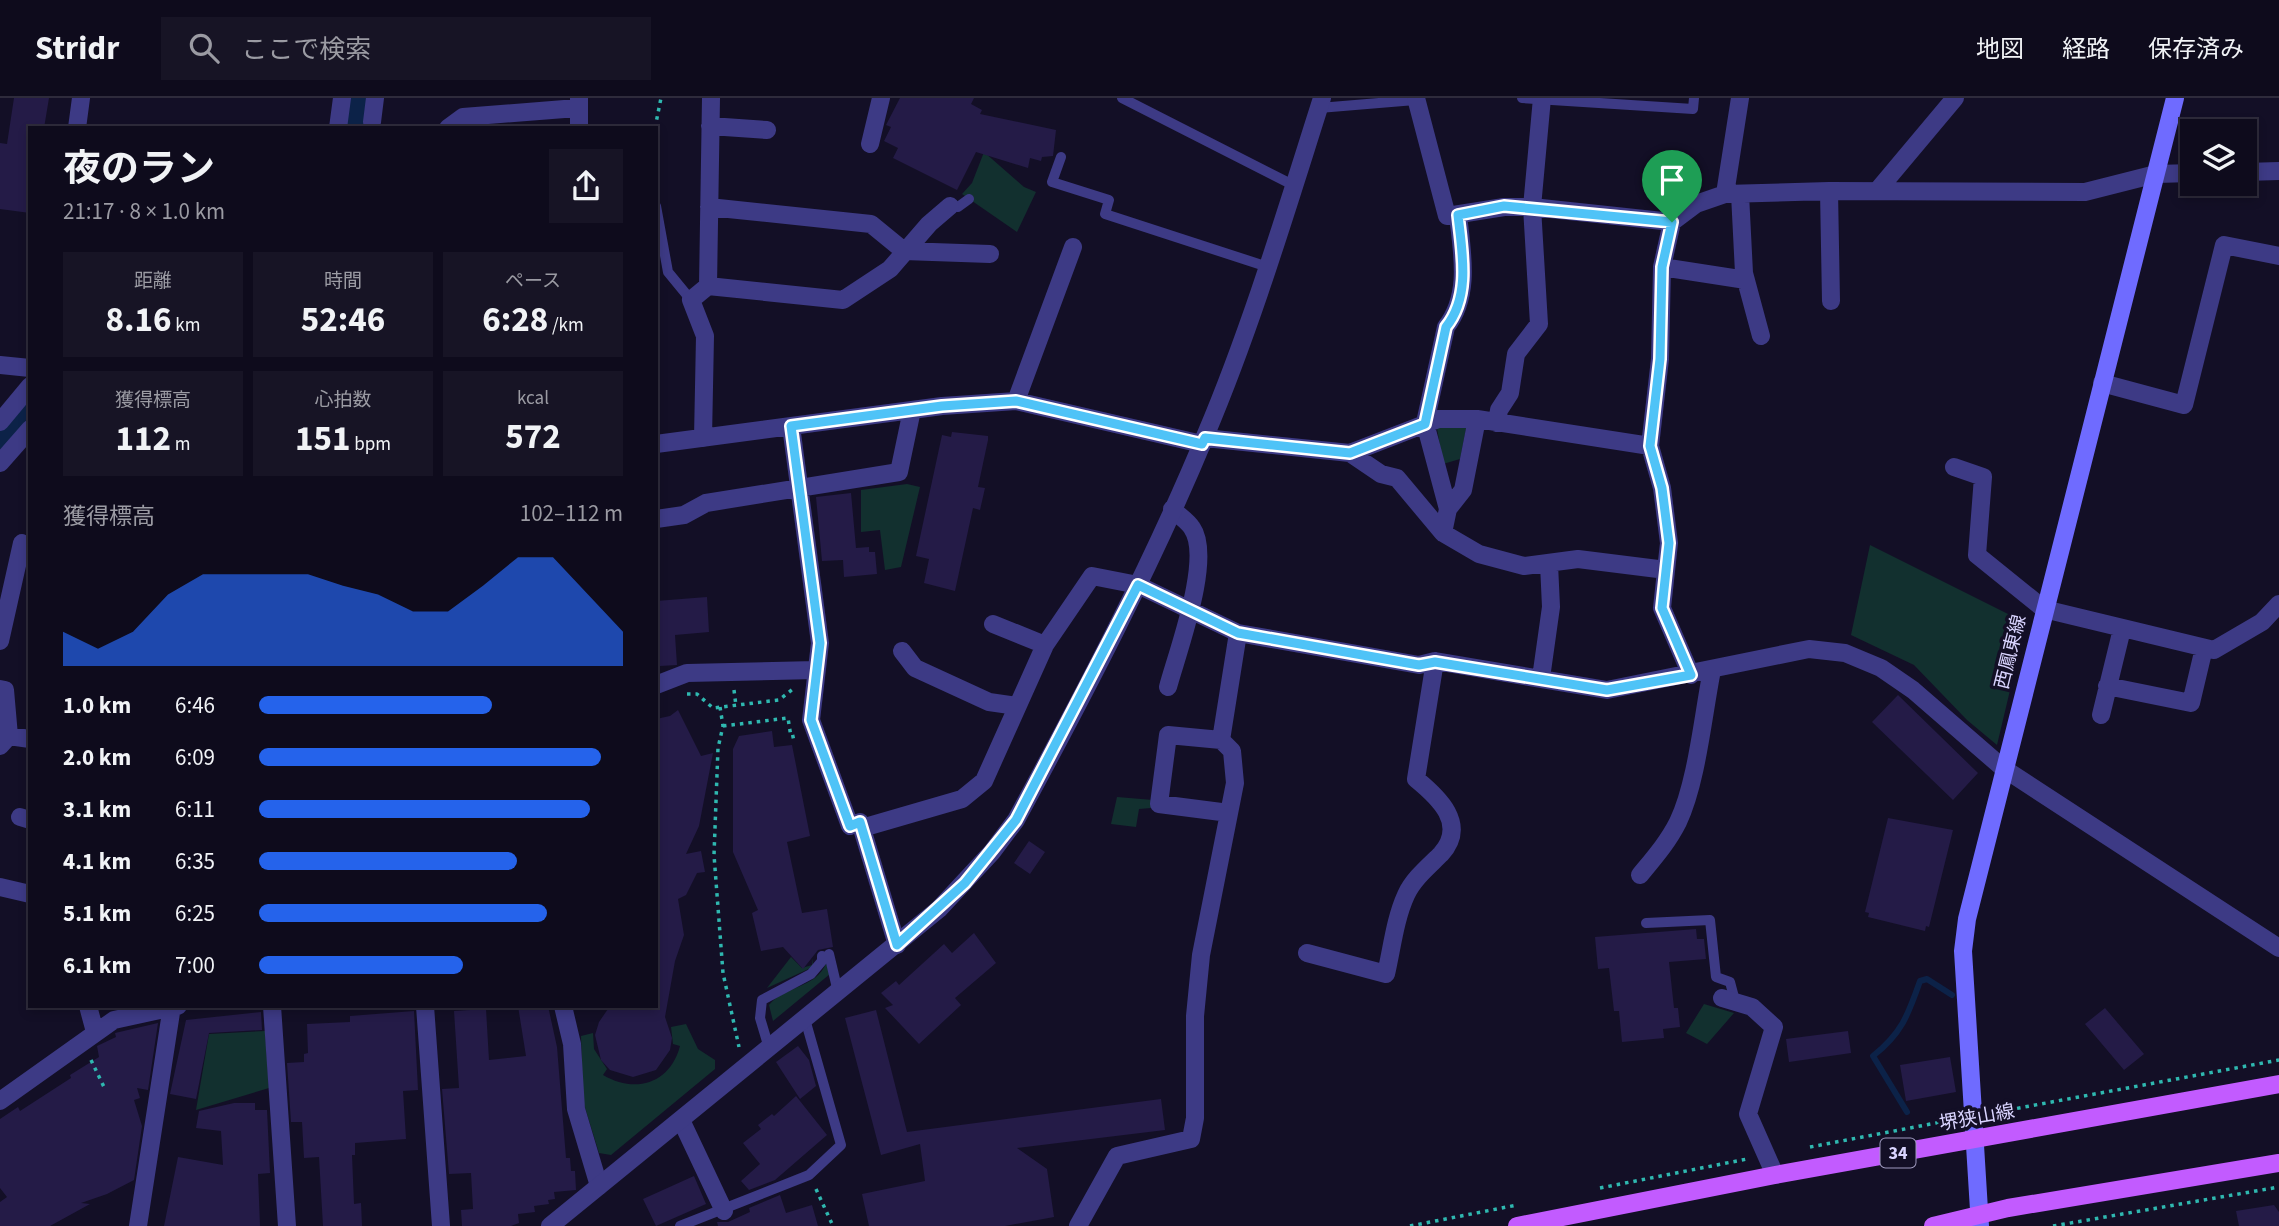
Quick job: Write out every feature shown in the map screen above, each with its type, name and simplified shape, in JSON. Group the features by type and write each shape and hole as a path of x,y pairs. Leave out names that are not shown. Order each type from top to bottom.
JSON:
{"main road":[{"name":"西鳳東線","path":"1979,1221 1963,951 1967,919 2003,768 2175,98"},
{"name":"堺狭山線","path":"1517,1226 1775,1175 2279,1084"},
{"path":"1933,1226 1979,1221 2008,1208 2279,1163"}],"street":[{"path":"77,126 81,98"},
{"path":"338,126 342,98"},
{"path":"372,122 375,98"},
{"path":"708,286 711,98"},
{"path":"870,145 881,98"},
{"path":"1740,98 1733,194 1746,280 1761,336"},
{"path":"1877,191 1955,98"},
{"path":"1415,99 1447,216 1504,206 1672,222"},
{"path":"1497,422 1499,410 1510,393 1516,354 1539,324 1532,207 1542,99"},
{"path":"451,126 463,117 578,103 579,126"},
{"path":"550,1226 897,945 965,883 1016,820 1138,585 1203,441 1268,267 1273,235 1294,186 1320,103"},
{"path":"710,126 767,130"},
{"path":"2257,172 2279,171"},
{"path":"1691,675 1662,608 1667,529 1662,488 1650,446 1660,359 1662,267 1672,222 1696,204 1733,194 1829,191 2085,192 2156,174 2180,173"},
{"path":"1829,191 1831,301"},
{"path":"703,438 705,336 691,300 708,286 843,300 890,270 904,251 950,206"},
{"path":"709,207 871,224 904,251 989,254"},
{"path":"1448,509 1425,424 1446,327 1456,314 1462,285 1458,215"},
{"path":"2102,383 2184,405 2224,245 2279,256"},
{"path":"1016,401 1073,247"},
{"path":"1662,267 1746,280"},
{"path":"0,365 28,368"},
{"path":"0,422 28,388"},
{"path":"658,444 912,410 1016,401 1203,441 1350,453 1438,419 1476,419 1650,446"},
{"path":"658,519 684,515 706,503 899,472 912,410"},
{"path":"1443,533 1448,509 1463,490 1476,419"},
{"path":"791,426 820,643 811,720 850,826 860,822 897,945"},
{"path":"0,463 28,431"},
{"path":"1350,453 1381,474 1397,478 1443,533 1479,554 1524,566 1578,559 1666,570"},
{"path":"1954,467 1983,477 1977,555 2044,609 2214,650 2262,622 2279,604"},
{"path":"1168,687 1189,610 1198,546 1193,528 1172,509"},
{"path":"0,641 22,543"},
{"path":"1541,678 1551,607 1549,564"},
{"path":"862,828 962,799 976,791 985,781 1045,645 1092,576 1138,585 1238,633 1419,665 1435,662 1607,690 1809,649 1845,653 1881,668 1913,690 2003,768 2279,948"},
{"path":"993,624 1045,645"},
{"path":"2101,715 2122,629"},
{"path":"1221,740 1238,633"},
{"path":"2107,685 2192,703 2204,648"},
{"path":"902,651 915,668 989,702 1017,706"},
{"path":"1307,953 1386,974 1406,893 1444,850 1450,835 1451,818 1443,801 1416,779 1435,662"},
{"path":"658,684 687,673 816,670"},
{"path":"1640,875 1662,849 1678,822 1686,796 1712,670"},
{"path":"0,689 5,690 5,741 28,739"},
{"path":"1078,1226 1117,1156 1191,1139 1195,1118 1195,1016 1201,955 1235,783 1231,751 1221,740 1168,735 1159,804 1229,813"},
{"path":"0,887 28,894"},
{"path":"1729,1000 1752,1007 1774,1027 1748,1114 1775,1175"},
{"path":"88,1008 89,1037"},
{"path":"0,1101 114,1020 164,1008"},
{"path":"138,1226 172,1008"},
{"path":"272,1008 288,1226"},
{"path":"425,1008 441,1226"},
{"path":"563,1008 572,1044 576,1109 599,1186"},
{"path":"681,1120 724,1211"}],"lane":[{"path":"1122,98 1294,186"},
{"path":"1522,98 1693,109 1694,98"},
{"path":"1320,103 1415,99"},
{"path":"1061,157 1052,182 1110,200 1105,214 1268,267"},
{"path":"950,206 958,207 970,199"},
{"path":"658,217 668,272 691,300"},
{"path":"1646,923 1710,920 1716,977 1730,982 1729,1000"},
{"path":"769,1048 760,1018 762,1000 811,974 825,955 838,992"},
{"path":"680,1226 724,1211 809,1175 841,1145 805,1019"}],"path":[{"path":"654,126 661,98"},
{"path":"685,694 697,694 713,708 779,700 816,670"},
{"path":"720,707 723,726 718,748 714,855 723,973 740,1052"},
{"path":"723,726 788,718 791,737 816,733"},
{"path":"89,1037 104,1087"},
{"path":"1990,1113 2279,1060"},
{"path":"809,1175 833,1226"},
{"path":"2053,1226 2279,1186"}],"green space":[{"path":"984,152 1024,187 1036,192 1017,232 962,194 972,183"},
{"path":"1467,424 1460,459 1443,464 1437,428"},
{"path":"907,484 920,487 901,567 885,570 880,530 861,532 861,490"},
{"path":"1870,545 2026,623 1997,745 1967,720 1914,665 1851,635"},
{"path":"1117,797 1153,800 1151,808 1139,809 1136,827 1111,824"},
{"path":"791,957 802,968 812,965 813,958 813,967 767,988"},
{"path":"826,963 830,974 773,1021 769,1005 783,994 815,977"},
{"path":"1704,1004 1734,1013 1707,1044 1686,1033"},
{"path":"686,1024 698,1049 715,1060 715,1069 611,1155 599,1153 583,1101 581,1036 593,1033 594,1049 607,1069 603,1075 627,1084 639,1084 660,1077 668,1069 680,1046 673,1044 671,1027"},
{"path":"265,1031 269,1088 196,1110 209,1034"}],"building":[{"path":"14,98 49,98 44,126 28,126 28,213 0,209 0,143 7,144"},
{"path":"900,98 974,98 971,104 982,110 980,114 1056,130 1053,156 1042,157 1041,161 1030,158 1028,168 976,152 957,190 893,158 898,148 884,141 891,127 886,125"},
{"path":"952,432 988,436 978,487 985,488 980,510 973,508 955,591 924,583 929,559 916,556 942,435 951,437"},
{"path":"851,493 856,548 869,547 869,552 875,552 877,574 844,577 843,560 822,561 816,497"},
{"path":"707,597 709,632 675,635 677,665 660,666 658,601"},
{"path":"1898,695 1978,773 1953,800 1872,722"},
{"path":"678,710 701,756 713,753 699,826 686,854 701,851 705,872 697,873 686,895 678,899 684,935 675,961 665,1017 672,1038 670,1050 656,1070 633,1077 610,1070 601,1060 595,1035 599,1022 609,1008 658,1008 658,719 670,716"},
{"path":"772,731 774,747 792,745 810,836 787,842 802,913 827,909 833,947 818,950 803,969 783,947 761,951 752,913 758,910 733,852 733,749 739,736"},
{"path":"1888,818 1953,830 1929,927 1926,926 1925,931 1868,917 1869,913 1865,912"},
{"path":"1029,841 1045,852 1030,874 1014,863"},
{"path":"1696,929 1697,939 1704,939 1706,959 1669,962 1674,1008 1678,1008 1680,1027 1663,1029 1664,1038 1622,1042 1619,1011 1614,1011 1609,968 1598,969 1595,937"},
{"path":"974,933 996,963 955,998 961,1005 919,1044 885,1008 893,1005 881,993 896,981 899,985 944,944 952,953"},
{"path":"518,1008 548,1008 557,1047 566,1158 570,1158 571,1171 575,1171 576,1190 554,1192 555,1199 548,1200 549,1204 534,1206 535,1212 518,1214 519,1223 511,1226 462,1226 461,1210 473,1209 471,1173 449,1174 442,1089 459,1088 454,1011 486,1009 489,1060 526,1056"},
{"path":"2105,1008 2144,1054 2124,1070 2085,1024"},
{"path":"876,1010 907,1132 1161,1099 1165,1130 1017,1148 1047,1169 1054,1217 1005,1226 869,1226 862,1194 925,1181 920,1144 881,1155 845,1018"},
{"path":"414,1011 418,1090 403,1091 406,1139 355,1143 355,1155 352,1155 354,1204 361,1203 362,1226 323,1226 319,1157 304,1158 302,1122 291,1122 287,1063 304,1062 304,1054 308,1053 307,1024 350,1022 350,1016"},
{"path":"261,1012 262,1030 209,1033 196,1099 170,1094 186,1020"},
{"path":"158,1023 148,1090 137,1088 140,1098 134,1100 142,1126 134,1180 81,1203 90,1204 50,1226 0,1226 0,1202 7,1197 0,1188 0,1119 18,1107 20,1111 71,1078 70,1075 99,1057 97,1046 116,1037 115,1033"},
{"path":"1848,1031 1851,1053 1789,1062 1786,1039"},
{"path":"798,1046 809,1060 816,1086 800,1099 776,1062"},
{"path":"1950,1057 1956,1092 1906,1101 1900,1065"},
{"path":"796,1096 827,1135 775,1180 749,1190 741,1181 760,1164 743,1143 761,1129 758,1125 772,1114 774,1116"},
{"path":"234,1103 255,1103 255,1110 267,1110 270,1173 258,1174 260,1226 164,1226 178,1157 223,1165 221,1131 196,1128 199,1111"},
{"path":"694,1176 706,1204 656,1226 643,1199"},
{"path":"780,1195 786,1213 812,1205 818,1226 718,1226 717,1222 728,1222 750,1212 749,1208"},
{"path":"2274,1205 2279,1212 2279,1226 2239,1226 2236,1211"}],"waterway":[{"path":"349,126 355,98"},
{"path":"0,437 28,406"},
{"path":"1907,1112 1873,1056 1903,1023 1920,981 1927,979 1952,995"}],"route":[{"path":"1504,206 1672,222 1662,267 1660,359 1650,446 1662,488 1669,543 1662,608 1691,675 1607,690 1435,662 1419,665 1238,633 1138,585 1016,820 965,883 897,945 860,822 850,826 811,720 820,643 791,426 942,406 1016,401 1202,444 1205,438 1350,453 1425,424 1446,327 1456,314 1462,285 1458,215 1504,206"}]}
